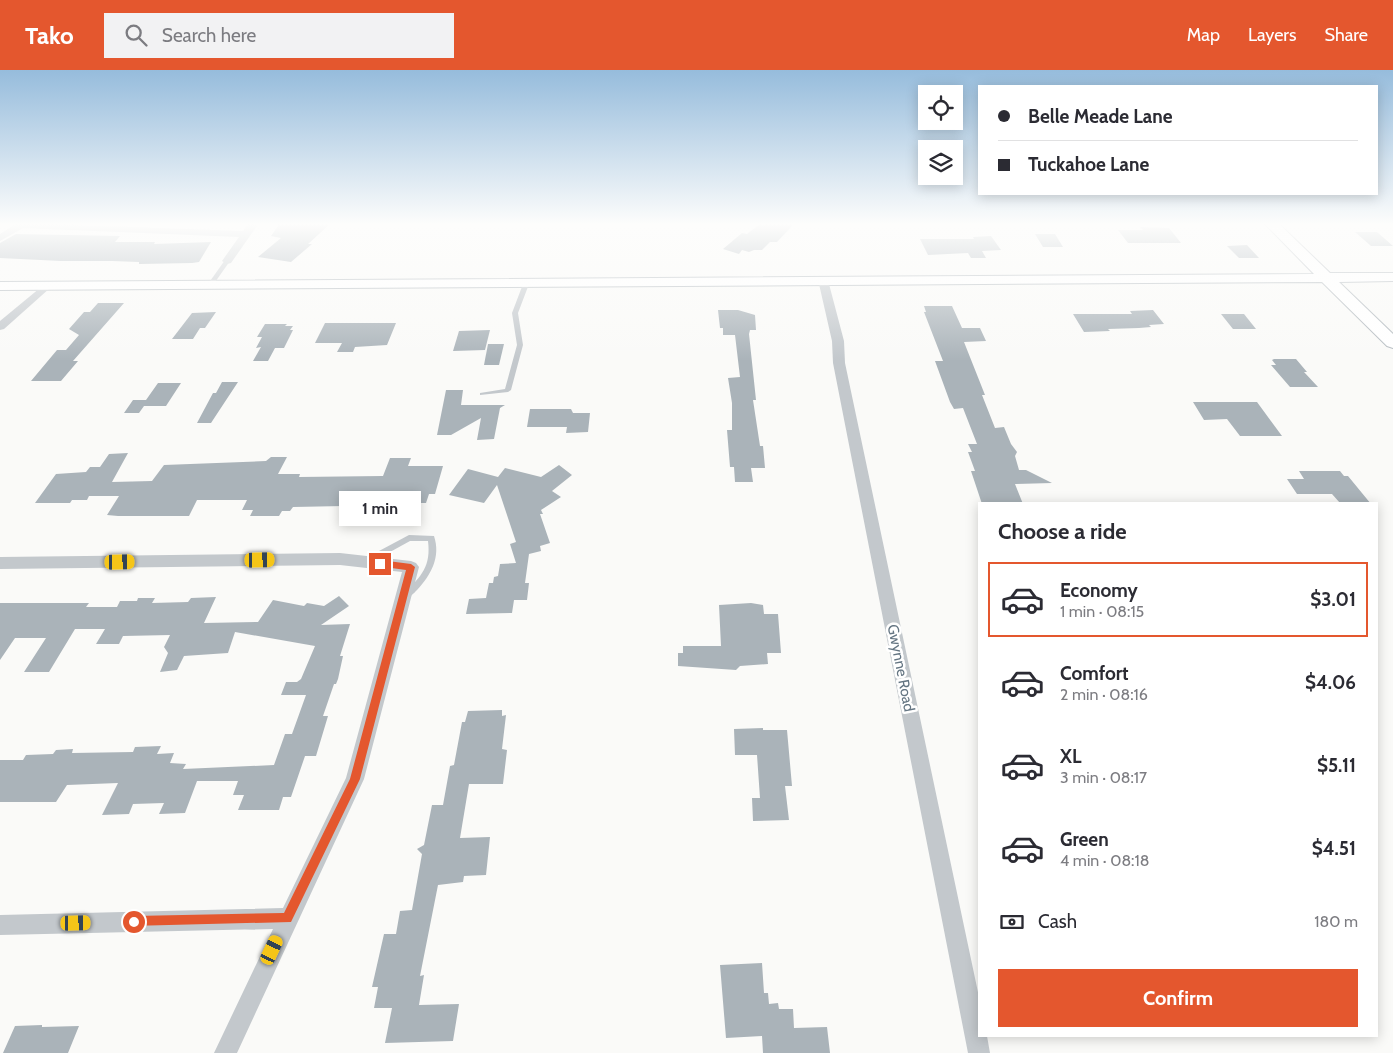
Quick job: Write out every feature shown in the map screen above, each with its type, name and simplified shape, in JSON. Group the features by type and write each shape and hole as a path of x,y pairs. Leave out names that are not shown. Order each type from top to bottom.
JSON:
{"main road":[{"path":"1317,269 1393,343"},
{"path":"0,286 824,284 1393,277"}],"street":[{"name":"Gwynne Road","path":"824,284 838,341 839,363 979,1053"},
{"path":"0,328 46,286"},
{"path":"0,563 340,559 411,567 355,779 287,918 225,1053"},
{"path":"0,925 287,918"}],"lane":[{"path":"211,284 222,269"},
{"path":"482,394 508,390 520,345 516,313 526,284"},
{"path":"365,562 409,538 431,538 434,556 424,580 402,600"}],"building":[{"path":"98,303 124,303 73,361 78,361 61,381 31,381 57,350 66,350 79,335 69,329 84,312 90,312"},
{"path":"924,306 952,306 962,328 980,328 986,341 964,342 985,395 982,395 995,428 1004,427 1011,444 1017,452 1015,456 1019,470 1026,470 1052,483 1015,484 1022,502 981,502 971,471 975,471 968,452 972,452 968,444 977,444 963,408 954,409 950,402 935,361 943,361 924,312 926,312"},
{"path":"718,310 738,310 755,315 756,330 750,330 749,334 756,400 753,400 760,446 763,446 765,468 751,468 753,482 735,482 734,467 730,467 727,430 732,430 732,403 728,378 740,377 735,335 723,335 723,328 720,328"},
{"path":"1153,310 1164,324 1149,325 1151,327 1108,329 1110,331 1084,332 1073,314 1132,314 1130,311"},
{"path":"216,312 205,328 200,328 193,339 172,339 192,313"},
{"path":"1221,314 1244,314 1256,329 1233,329"},
{"path":"325,323 396,323 387,345 355,347 353,352 337,352 342,343 315,343"},
{"path":"265,324 287,324 285,326 293,326 290,330 293,330 284,348 275,348 268,361 253,361 261,347 256,348 262,337 257,337"},
{"path":"490,330 485,350 453,351 459,331"},
{"path":"488,344 504,344 499,365 484,365"},
{"path":"1274,359 1296,359 1307,372 1304,372 1318,387 1290,387 1271,365 1276,365 1272,360"},
{"path":"222,382 238,382 211,423 197,423 213,393 216,393"},
{"path":"158,383 181,383 166,406 144,406 139,413 124,413 133,400 146,400"},
{"path":"446,390 463,390 461,405 505,405 500,408 494,439 477,440 481,418 451,435 437,435"},
{"path":"1193,402 1257,402 1282,436 1240,436 1227,419 1204,420"},
{"path":"530,409 571,409 573,413 590,413 588,432 566,433 567,427 527,427"},
{"path":"128,453 112,482 152,481 164,465 266,461 271,457 287,457 278,474 300,474 299,477 383,476 390,458 411,458 408,466 443,466 435,494 429,494 426,503 419,503 418,505 361,507 359,512 342,512 344,506 293,507 290,511 282,511 279,516 250,516 253,510 242,510 247,500 197,500 189,516 118,516 107,515 119,496 89,496 87,500 72,500 70,503 35,503 56,474 86,472 90,467 100,467 109,454"},
{"path":"559,465 572,475 552,491 561,497 541,510 543,514 540,514 550,543 540,546 541,551 529,554 525,583 529,583 527,600 514,600 512,613 466,614 469,599 486,598 489,583 493,583 494,577 498,576 500,564 516,563 510,544 516,542 497,485 484,503 449,495 468,469 498,477 505,468 541,477"},
{"path":"1299,471 1340,471 1344,476 1348,476 1369,502 1339,502 1332,494 1297,494 1287,479 1304,479"},
{"path":"339,596 349,606 321,625 350,624 340,656 343,656 338,679 336,684 334,684 323,716 328,716 316,756 305,756 291,797 283,797 279,810 238,810 244,795 233,795 238,781 197,781 185,813 159,814 164,803 133,804 129,814 102,815 118,783 67,785 56,802 0,802 0,760 23,760 26,755 53,754 56,750 73,749 72,753 133,752 135,747 161,746 157,754 174,753 170,763 186,764 183,769 274,765 285,734 292,734 306,695 281,695 286,682 297,682 301,679 315,646 235,632 228,653 184,656 177,670 160,672 168,653 164,647 170,635 123,636 119,644 96,644 105,629 75,629 49,672 24,672 46,638 15,638 0,660 0,603 89,603 86,607 117,607 120,601 137,601 138,598 155,598 152,603 188,602 191,598 216,597 204,623 258,622 273,600 304,606 307,603 324,606"},
{"path":"751,603 763,605 764,614 778,614 781,653 767,653 768,664 740,666 736,670 678,666 678,653 683,653 683,646 721,646 719,605"},
{"path":"502,710 502,716 506,715 502,749 507,750 503,784 469,784 460,838 490,837 486,875 464,876 463,882 438,885 420,976 424,975 419,1005 459,1004 453,1041 385,1043 392,1008 374,1008 378,987 372,987 384,934 396,934 400,911 412,910 422,854 417,849 424,845 432,805 443,805 450,766 454,765 462,722 465,722 468,711"},
{"path":"763,728 763,730 787,730 792,786 785,786 789,820 753,821 752,798 760,798 757,755 735,755 734,729"},
{"path":"762,963 764,993 768,993 769,1004 778,1003 779,1009 793,1009 794,1028 827,1027 830,1053 763,1053 762,1036 726,1038 720,965"},
{"path":"42,1025 42,1027 79,1026 68,1053 3,1053 15,1026"}],"route":[{"path":"134,922 287,918 355,779 411,567 380,564"}]}
